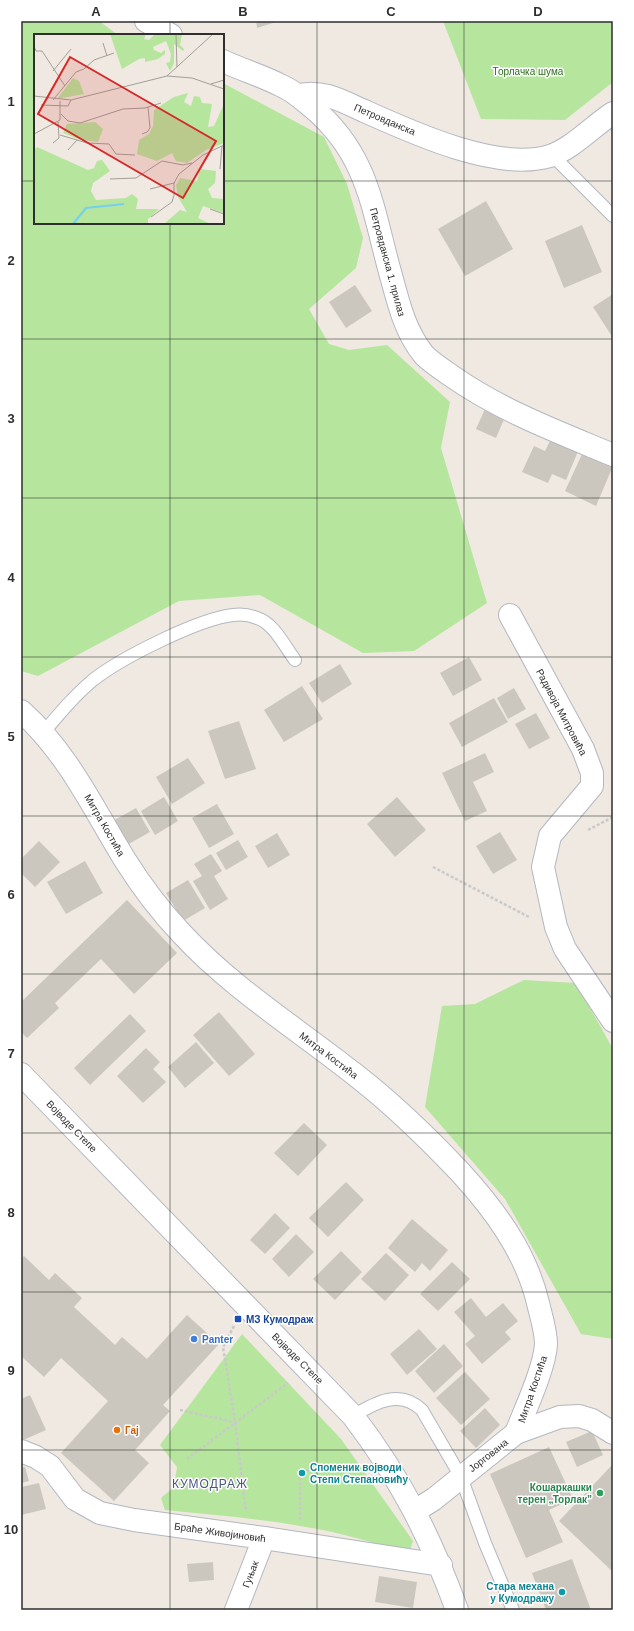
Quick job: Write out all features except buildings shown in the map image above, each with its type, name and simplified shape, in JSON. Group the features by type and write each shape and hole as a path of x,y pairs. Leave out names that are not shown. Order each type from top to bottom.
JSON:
{"street":[{"path":"146,21 169,34"},
{"path":"224,61 281,85 298,95"},
{"name":"Петровданска","path":"298,95 310,93 323,94 457,148 492,157 536,159 552,155 613,113"},
{"name":"Петровданска 1. прилаз","path":"298,95 336,128 357,160 371,199 403,320 425,355 464,385 503,406 560,433 613,455"},
{"name":"Радивоја Митровића","path":"510,615 583,749 592,773 592,786 550,836 543,867 556,927 572,960 613,1021"},
{"name":"Митра Костића","path":"21,711 43,733 72,769 146,891 182,934 204,957 235,983 352,1072 424,1133 476,1189 504,1227 524,1262 535,1289 546,1344 543,1360 516,1433"},
{"name":"Војводе Степе","path":"21,1074 353,1416 391,1470 415,1511 441,1565 457,1610"},
{"name":"Јоргована","path":"415,1511 461,1477 516,1433 560,1417 579,1416 610,1426"},
{"name":"Браће Живојиновић","path":"21,1451 36,1457 50,1466 75,1499 100,1513 179,1527 264,1538 441,1565"},
{"name":"Гуњак","path":"236,1610 264,1538"}],"lane":[{"path":"552,155 613,216"},
{"path":"43,733 66,705 94,680 128,658 173,636 210,621 233,615 247,615 258,618 273,630 295,660"},
{"path":"353,1416 381,1402 404,1399 415,1403 422,1410 461,1477 485,1543 513,1610"}],"path":[{"path":"433,867 540,923 556,927"},
{"path":"235,1324 223,1347 235,1422 246,1515"},
{"path":"187,1460 289,1382"},
{"path":"180,1410 235,1422"},
{"path":"300,1524 300,1471 361,1468 366,1464"}],"green space":[{"path":"21,21 99,21 117,34 34,34 34,224 224,224 224,84 324,137 347,184 363,238 356,268 309,309 329,344 349,350 387,345 450,402 441,448 487,603 414,651 363,653 260,595 179,601 38,676 21,671"},
{"name":"Торлачка шума","path":"443,21 613,21 613,82 565,120 481,119"},
{"path":"524,980 576,983 613,1049 613,1339 581,1334 505,1199 425,1107 442,1006 475,1004"},
{"path":"242,1334 341,1439 413,1541 410,1550 403,1553 375,1543 345,1535 256,1519 165,1510 161,1498 174,1487 177,1467 160,1445"}],"place":[{"name":"МЗ Кумодраж","path":"238,1319"},
{"name":"Panter","path":"194,1339"},
{"name":"Гај","path":"117,1430"},
{"name":"Споменик војводи Степи Степановићу","path":"302,1473"},
{"name":"Кошаркашки терен „Торлак”","path":"600,1493"},
{"name":"Стара механа у Кумодражу","path":"562,1592"}],"district":[{"name":"КУМОДРАЖ","path":"210,1484"}]}
